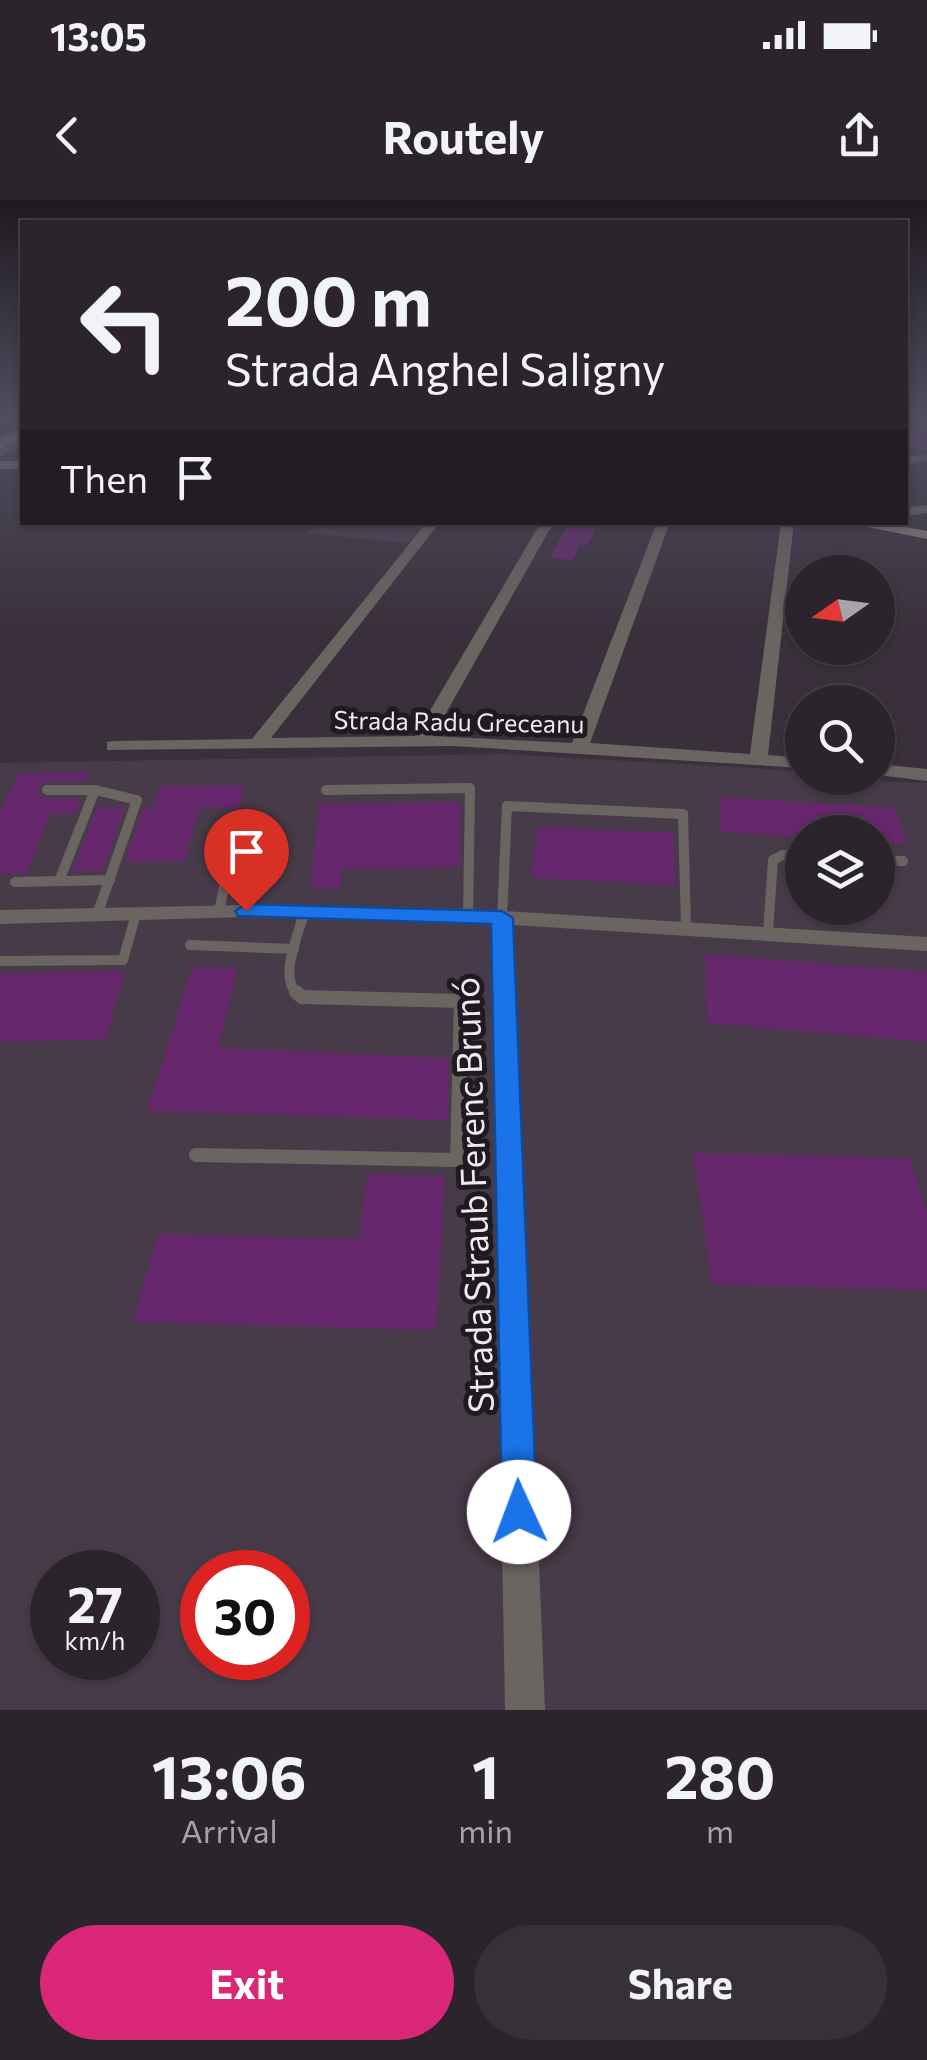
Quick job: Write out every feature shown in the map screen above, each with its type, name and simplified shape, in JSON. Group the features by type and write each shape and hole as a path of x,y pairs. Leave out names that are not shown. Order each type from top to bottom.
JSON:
{"main road":[{"path":"868,525 927,535"}],"street":[{"path":"257,744 432,525"},
{"path":"421,742 546,525"},
{"path":"583,749 581,743 663,525"},
{"path":"758,759 788,525"},
{"name":"Strada Radu Greceanu","path":"113,746 421,742 785,761"},
{"path":"895,771 927,774"},
{"path":"0,917 304,912 686,927 927,944"},
{"name":"Strada Straub Ferenc Brunó","path":"502,918 525,1710"}],"lane":[{"path":"326,790 470,788 468,917"},
{"path":"47,790 95,790 132,798 138,805 97,914"},
{"path":"58,881 95,790"},
{"path":"502,918 507,806 683,814 686,927"},
{"path":"219,912 238,816"},
{"path":"768,932 773,860 785,855"},
{"path":"895,861 904,861"},
{"path":"15,882 110,880"},
{"path":"196,1154 457,1160 461,1001 302,997 290,989 288,978 304,912"},
{"path":"0,961 123,960 136,914"},
{"path":"190,944 294,949"}],"shaded area":[{"path":"316,525 432,525 417,544 307,533"},
{"path":"505,754 785,771 785,795 895,795 895,782 927,783 927,1710 0,1710 0,763"}],"building":[{"path":"567,525 597,525 587,545 580,545 572,560 550,558"},
{"path":"91,772 87,781 47,781 40,785 38,791 44,798 80,799 75,814 50,814 27,873 0,874 0,811 19,773"},
{"path":"244,785 240,808 199,808 185,861 125,862 144,807 154,807 160,786"},
{"path":"719,797 896,808 906,844 895,843 895,815 785,815 785,836 721,832"},
{"path":"460,802 460,867 341,869 340,888 310,888 319,804"},
{"path":"125,807 103,871 72,872 97,808"},
{"path":"536,827 673,833 676,885 532,878"},
{"path":"705,954 927,972 927,1042 707,1023"},
{"path":"192,967 238,968 218,1048 449,1058 447,1120 147,1111"},
{"path":"125,971 106,1039 0,1042 0,973"},
{"path":"693,1153 910,1158 927,1213 927,1290 712,1284"},
{"path":"367,1174 445,1176 436,1330 133,1322 158,1234 359,1239"}],"route":[{"path":"246,911 502,918 519,1512"}]}
